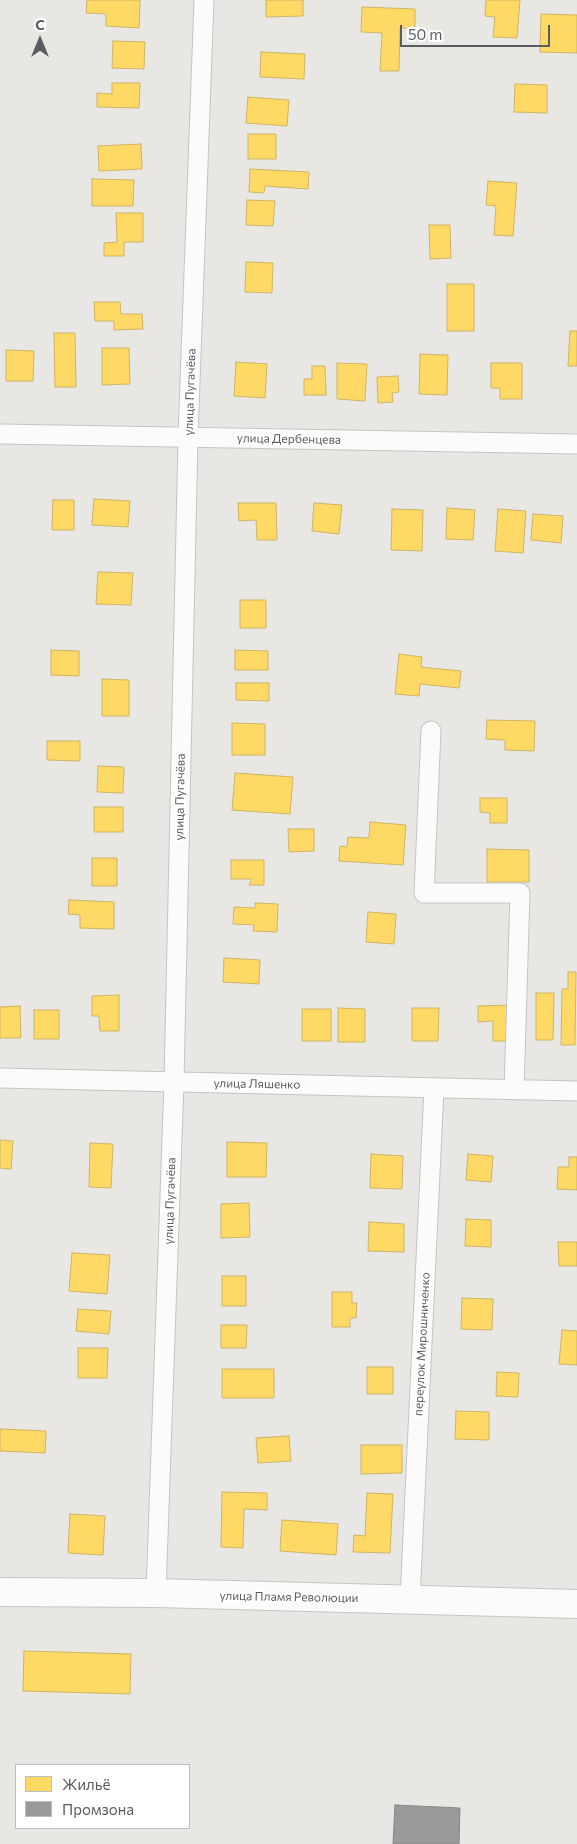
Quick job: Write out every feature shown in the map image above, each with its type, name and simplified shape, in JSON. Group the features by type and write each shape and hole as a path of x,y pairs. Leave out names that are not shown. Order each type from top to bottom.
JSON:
{"street":[{"name":"улица Пугачёва","path":"156,1593 174,1082 188,437 204,0"},
{"name":"улица Дербенцева","path":"0,434 577,444"},
{"path":"431,731 424,893 520,893 514,1090"},
{"name":"улица Ляшенко","path":"0,1078 577,1091"},
{"name":"переулок Мирошниченко","path":"410,1600 434,1088"},
{"name":"улица Пламя Революции","path":"0,1592 156,1593 577,1604"}],"building: Жильё":[{"path":"87,0 140,0 139,28 106,26 106,14 86,13"},
{"path":"266,0 303,0 303,16 266,17"},
{"path":"486,0 520,0 517,38 493,37 495,17 485,16"},
{"path":"362,7 415,9 415,28 400,28 399,71 380,71 382,33 361,32"},
{"path":"541,14 577,15 577,53 540,52"},
{"path":"113,41 145,42 144,69 112,68"},
{"path":"261,52 305,54 304,79 260,77"},
{"path":"112,83 140,83 139,108 97,107 97,93 112,94"},
{"path":"515,84 547,85 547,113 514,112"},
{"path":"248,97 289,100 287,126 246,123"},
{"path":"248,134 276,134 276,159 248,159"},
{"path":"141,144 142,169 99,171 98,146"},
{"path":"250,169 309,172 308,189 265,186 264,193 249,192"},
{"path":"92,179 134,180 133,206 92,206"},
{"path":"488,181 517,183 513,236 494,235 496,206 486,205"},
{"path":"247,200 275,201 273,226 246,225"},
{"path":"116,213 143,213 143,242 124,242 124,256 104,256 104,243 117,242"},
{"path":"429,225 450,225 451,258 430,259"},
{"path":"246,262 273,263 272,293 245,292"},
{"path":"447,284 474,284 474,331 447,331"},
{"path":"94,302 120,302 121,314 142,314 143,329 114,330 114,321 95,321"},
{"path":"570,331 577,331 577,366 568,366"},
{"path":"54,333 75,333 76,387 55,387"},
{"path":"102,348 129,348 130,384 102,385"},
{"path":"6,350 34,351 33,381 6,381"},
{"path":"420,354 448,355 447,395 419,394"},
{"path":"236,362 267,364 265,398 234,396"},
{"path":"337,363 367,364 365,401 337,399"},
{"path":"491,363 522,363 522,399 500,399 500,388 491,388"},
{"path":"312,366 325,366 326,395 304,395 304,379 312,379"},
{"path":"398,376 399,392 392,393 393,402 378,403 377,377"},
{"path":"94,499 130,501 128,527 92,525"},
{"path":"53,500 74,500 74,530 52,530"},
{"path":"238,503 276,503 277,540 257,540 256,520 239,521"},
{"path":"314,503 342,505 339,534 312,531"},
{"path":"447,508 475,510 473,540 446,539"},
{"path":"392,509 423,510 422,551 391,550"},
{"path":"498,509 526,511 523,553 495,551"},
{"path":"533,514 563,516 561,543 531,540"},
{"path":"98,572 133,573 131,605 96,604"},
{"path":"240,600 266,600 266,628 240,628"},
{"path":"51,650 79,651 79,676 51,675"},
{"path":"235,650 268,651 268,670 235,670"},
{"path":"399,654 422,657 421,667 461,671 459,688 420,684 419,696 395,694"},
{"path":"102,679 129,680 129,716 102,716"},
{"path":"236,683 269,683 269,701 236,700"},
{"path":"487,720 535,721 534,751 505,750 505,740 486,739"},
{"path":"232,723 265,724 265,755 232,755"},
{"path":"47,741 80,741 80,761 47,760"},
{"path":"98,766 124,767 123,793 97,792"},
{"path":"235,773 293,777 290,814 232,810"},
{"path":"480,798 507,798 507,823 490,823 490,813 480,812"},
{"path":"94,807 123,807 123,832 94,832"},
{"path":"370,822 406,825 403,865 339,861 340,846 347,847 348,837 369,838"},
{"path":"288,829 314,829 314,851 289,852"},
{"path":"487,849 529,850 529,882 487,882"},
{"path":"92,858 117,858 117,886 92,886"},
{"path":"231,860 264,860 264,885 249,885 252,879 231,879"},
{"path":"69,900 114,902 114,929 80,928 80,915 68,914"},
{"path":"255,903 278,904 277,932 253,931 254,925 233,924 234,907 255,908"},
{"path":"368,912 396,914 394,944 366,942"},
{"path":"224,958 260,960 259,984 223,982"},
{"path":"568,972 576,972 575,1045 561,1045 562,989 568,989"},
{"path":"536,993 554,993 553,1040 536,1040"},
{"path":"119,995 119,1031 100,1031 99,1016 92,1016 92,996"},
{"path":"511,1005 512,1041 493,1041 493,1021 478,1022 478,1006"},
{"path":"20,1006 21,1038 0,1038 0,1007"},
{"path":"338,1008 365,1009 365,1042 338,1042"},
{"path":"412,1008 439,1008 438,1041 412,1041"},
{"path":"302,1009 331,1009 331,1041 302,1041"},
{"path":"34,1010 59,1010 59,1039 34,1039"},
{"path":"0,1140 13,1141 11,1169 0,1168"},
{"path":"227,1142 267,1143 266,1177 227,1177"},
{"path":"90,1143 113,1144 111,1188 89,1187"},
{"path":"371,1154 403,1156 402,1189 370,1188"},
{"path":"468,1154 493,1156 491,1182 466,1180"},
{"path":"569,1157 577,1157 577,1190 557,1189 558,1167 569,1167"},
{"path":"249,1203 250,1237 221,1238 221,1204"},
{"path":"466,1219 491,1220 491,1247 465,1246"},
{"path":"369,1222 404,1224 404,1252 368,1251"},
{"path":"558,1242 577,1242 577,1266 559,1266"},
{"path":"72,1253 110,1255 107,1294 69,1291"},
{"path":"222,1276 246,1276 246,1306 222,1306"},
{"path":"332,1292 352,1292 352,1303 357,1303 356,1318 350,1318 350,1327 332,1327"},
{"path":"462,1298 493,1299 492,1330 461,1329"},
{"path":"78,1309 111,1311 109,1334 76,1331"},
{"path":"221,1325 247,1325 246,1348 221,1348"},
{"path":"562,1330 577,1331 577,1365 559,1364"},
{"path":"78,1348 108,1348 107,1378 78,1378"},
{"path":"367,1367 393,1367 393,1394 367,1394"},
{"path":"222,1369 274,1369 274,1398 222,1398"},
{"path":"497,1372 519,1373 518,1397 496,1396"},
{"path":"456,1411 489,1412 489,1440 455,1439"},
{"path":"0,1429 46,1431 45,1453 0,1451"},
{"path":"289,1436 291,1461 258,1463 256,1438"},
{"path":"361,1445 402,1445 402,1473 361,1474"},
{"path":"222,1492 267,1493 267,1510 244,1509 243,1548 221,1547"},
{"path":"367,1493 393,1494 390,1553 353,1552 354,1535 365,1536"},
{"path":"70,1514 105,1516 103,1555 68,1553"},
{"path":"282,1520 338,1524 336,1555 280,1551"},
{"path":"24,1651 131,1654 130,1694 23,1691"}],"building: Промзона":[{"path":"395,1805 460,1808 459,1844 393,1844"}]}
